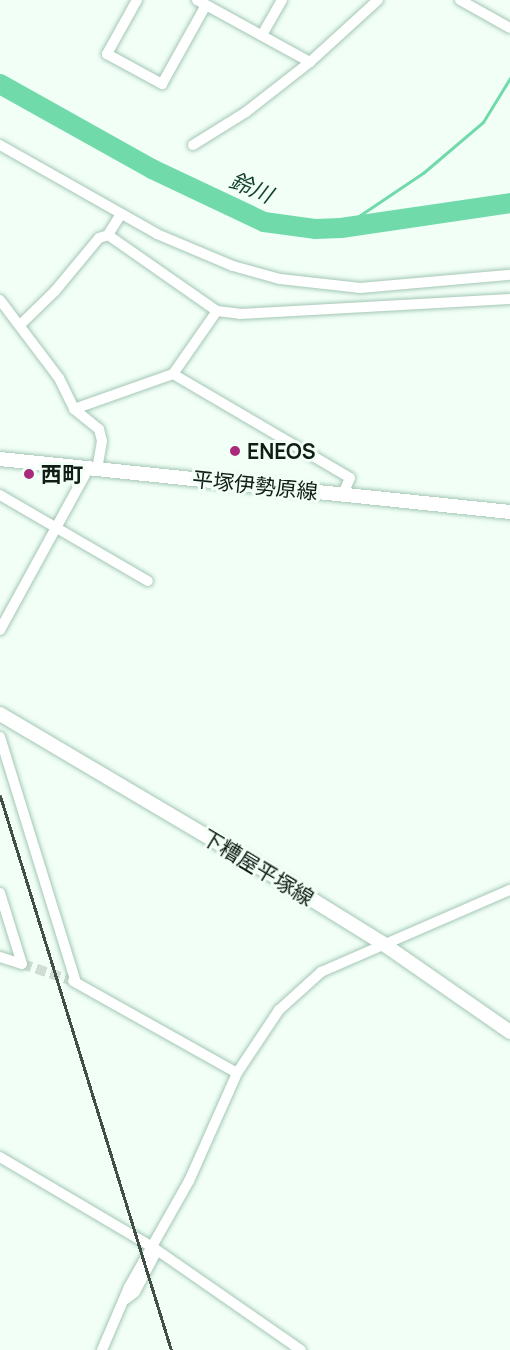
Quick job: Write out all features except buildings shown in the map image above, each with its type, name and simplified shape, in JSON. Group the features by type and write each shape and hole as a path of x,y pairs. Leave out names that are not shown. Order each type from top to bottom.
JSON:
{"main road":[{"name":"平塚伊勢原線","path":"0,459 510,512"},
{"name":"下糟屋平塚線","path":"0,714 382,943 510,1032"}],"street":[{"path":"137,0 107,54 162,84 207,3 310,62"},
{"path":"262,35 282,0"},
{"path":"193,145 246,112 310,62 378,0"},
{"path":"460,0 510,28"},
{"path":"0,145 121,214 193,251 233,266 325,286 433,285 510,275"},
{"path":"20,325 55,291 99,238 108,235 121,214"},
{"path":"108,235 217,311 240,314 510,299"},
{"path":"0,300 59,378 74,409 99,429 102,441 93,469 56,528 0,630"},
{"path":"74,409 173,374 217,311"},
{"path":"173,374 350,478 344,495"},
{"path":"0,495 148,581"},
{"path":"0,737 75,981 237,1073"},
{"path":"102,1350 126,1299 135,1292 155,1254 154,1248 237,1073 262,1032 296,991 321,972 382,943 510,890"},
{"path":"0,893 22,964 0,957"},
{"path":"0,1157 154,1248 301,1350"}],"waterway":[{"path":"341,228 423,173 483,122 510,78"},
{"name":"鈴川","path":"0,84 152,169 264,222 315,229 341,228 510,203"}],"tunnel":[{"path":"22,964 73,981"}],"railway":[{"path":"0,796 171,1350"}],"place":[{"name":"ENEOS","path":"235,451"},
{"name":"西町","path":"29,474"}]}
